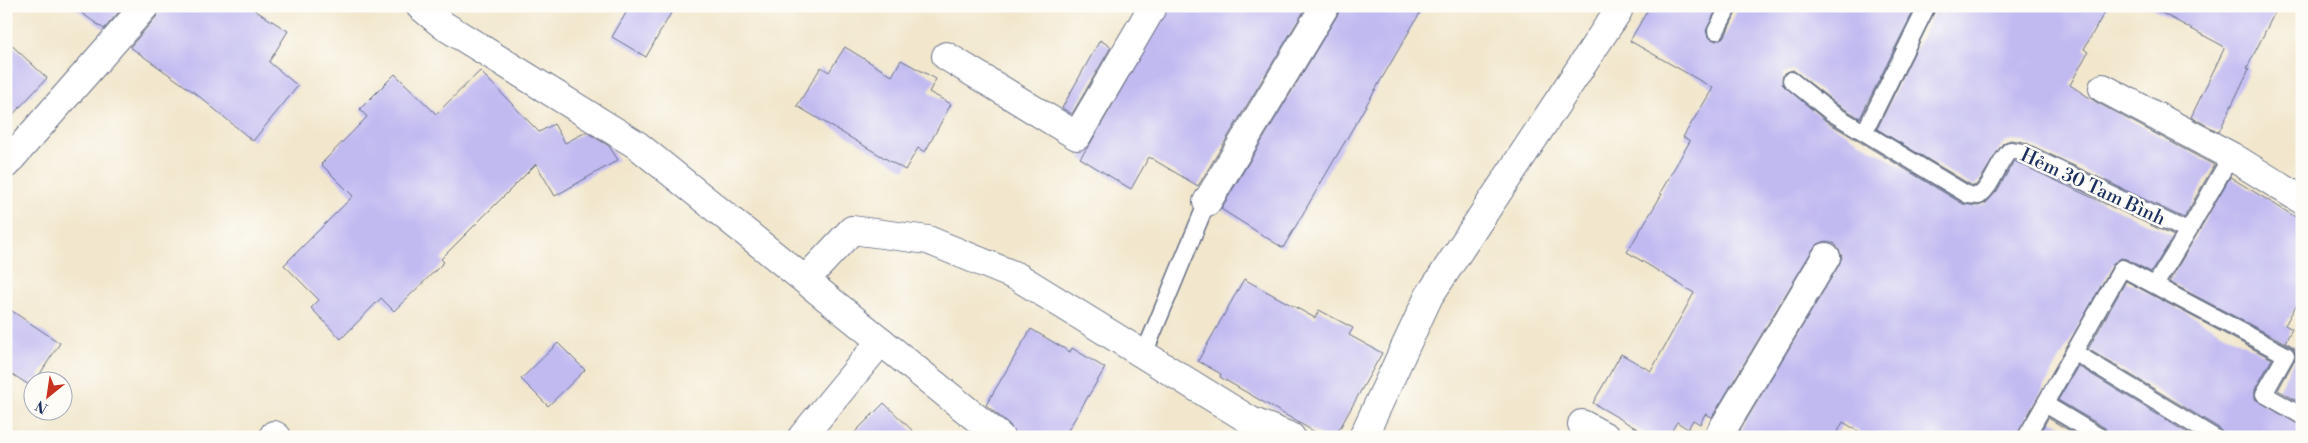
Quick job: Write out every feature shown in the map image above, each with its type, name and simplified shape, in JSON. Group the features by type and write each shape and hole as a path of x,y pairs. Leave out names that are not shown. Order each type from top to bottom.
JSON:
{"street":[{"path":"6,164 144,6"},
{"path":"420,6 443,26 637,145 806,279 1000,437"},
{"path":"946,56 1077,136 1154,6"},
{"path":"1207,202 1325,6"},
{"path":"1363,437 1429,296 1618,11"},
{"path":"2103,88 2231,156 2302,200"},
{"path":"806,279 852,230 928,240 1018,277 1251,421 1290,437"},
{"path":"1718,437 1826,257"},
{"path":"802,437 882,341"},
{"path":"1582,424 1606,437"}],"lane":[{"path":"1716,31 1729,6"},
{"path":"1864,131 1927,6"},
{"name":"Hẻm 30 Tam Bình","path":"1790,80 1832,113 1968,195 1979,196 1987,189 2003,157 2010,150 2022,152 2183,229 2190,228 2231,156"},
{"path":"1144,354 1180,262 1207,202"},
{"path":"2155,285 2190,228"},
{"path":"2026,437 2122,268 2286,355 2264,394 2302,416"},
{"path":"2074,352 2214,437"},
{"path":"2045,404 2100,437"}],"building":[{"path":"72,6 124,6 104,29"},
{"path":"160,6 248,6 288,31 269,62 298,86 253,141 195,93 130,47 157,16"},
{"path":"630,6 675,6 646,57 612,37"},
{"path":"1169,6 1307,6 1198,186 1149,157 1131,189 1080,158 1090,144"},
{"path":"1341,6 1424,6 1283,248 1221,209"},
{"path":"1650,6 1718,6 1706,31 1708,37 1716,41 1725,36 1739,6 1916,6 1860,118 1838,105 1793,70 1784,73 1782,84 1827,122 1963,204 1978,206 1986,203 1997,191 2014,161 2174,236 2151,272 2126,259 2121,258 2114,263 2016,437 1868,437 1843,422 1835,437 1748,437 1739,432 1839,265 1842,257 1839,249 1834,243 1826,241 1818,244 1813,249 1712,417 1705,414 1700,424 1693,420 1688,429 1677,422 1668,437 1651,437 1593,403 1621,354 1651,371 1694,293 1627,252 1662,194 1660,193 1690,141 1683,137 1713,88 1630,41"},
{"path":"1937,6 2108,6 2084,49 2088,52 2070,85 2096,102 2214,165 2184,218 2024,142 2011,140 2003,143 1975,186 1877,129"},
{"path":"2149,6 2278,6 2247,68 2249,69 2219,132 2191,117 2224,49 2223,46"},
{"path":"6,40 47,78 6,122"},
{"path":"1100,40 1111,47 1072,114 1062,108"},
{"path":"845,47 892,76 901,60 936,79 929,92 951,104 925,152 918,148 905,170 797,106 821,67 829,72"},
{"path":"480,71 539,132 554,124 565,143 586,132 609,146 618,160 555,196 536,164 441,259 444,262 394,311 381,298 341,339 311,308 319,300 284,265 353,196 321,164 367,117 360,109 395,74 436,114"},
{"path":"2230,177 2302,221 2302,295 2285,325 2292,329 2285,342 2302,352 2302,404 2278,390 2295,359 2295,350 2291,346 2169,282"},
{"path":"1244,279 1315,318 1319,310 1353,328 1349,335 1382,353 1335,437 1324,437 1220,377 1221,374 1198,361"},
{"path":"2126,281 2272,359 2255,389 2255,399 2302,426 2302,437 2224,437 2219,428 2088,349"},
{"path":"6,307 60,343 42,370 22,370 22,380 6,370"},
{"path":"1031,329 1070,352 1072,348 1105,368 1064,437 1015,437 1010,425 986,405"},
{"path":"558,343 585,370 548,406 521,379"},
{"path":"2078,366 2194,437 2110,437 2105,428 2058,400"},
{"path":"884,403 919,437 850,437"},
{"path":"2048,418 2080,437 2059,437 2052,432 2050,437 2038,437"}]}
